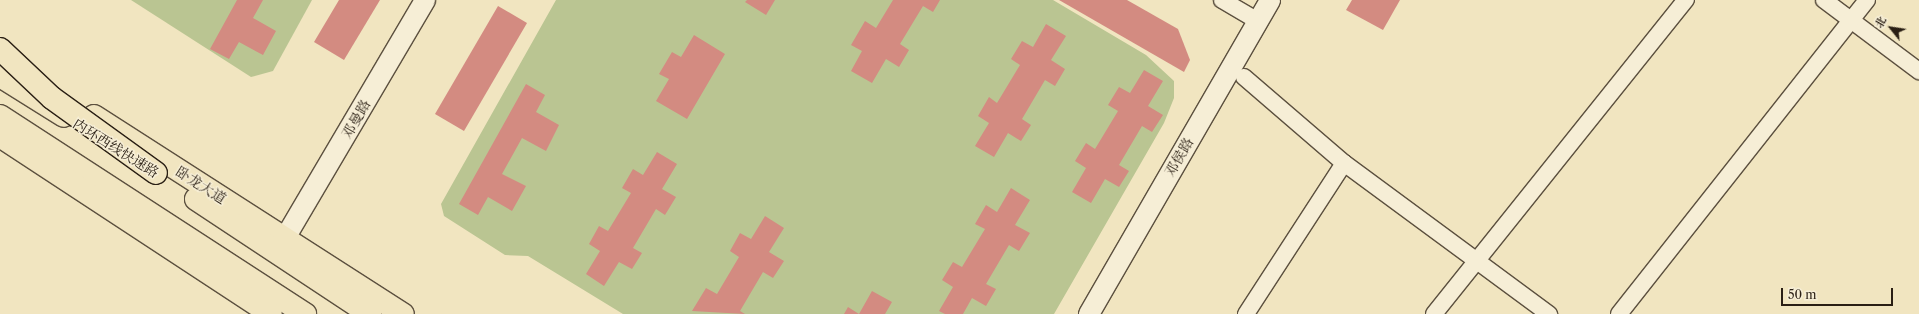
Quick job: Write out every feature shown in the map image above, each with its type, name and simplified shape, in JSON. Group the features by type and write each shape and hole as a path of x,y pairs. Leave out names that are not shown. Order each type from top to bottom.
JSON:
{"highway":[{"path":"0,49 52,98 156,173"},
{"name":"卧龙大道","path":"0,57 403,314"},
{"name":"内环西线快速路","path":"0,76 156,173 370,314"},
{"path":"0,116 139,208 305,314"},
{"path":"0,132 139,208"},
{"path":"0,136 271,314"}],"street":[{"name":"邓曼路","path":"285,238 425,0"},
{"path":"1222,0 1258,21"},
{"name":"邓侯路","path":"1089,314 1270,0"},
{"path":"1434,314 1479,260 1686,0"},
{"path":"1824,0 1919,71"},
{"path":"1619,314 1867,0"},
{"path":"1244,77 1344,163 1479,260 1549,314"},
{"path":"1246,314 1344,163"}],"green space":[{"path":"131,0 312,0 273,71 251,77"},
{"path":"556,0 1053,0 1146,55 1174,81 1174,98 1164,123 1054,314 623,314 528,256 505,255 444,216 441,204"}],"building":[{"path":"237,0 263,0 253,18 276,31 263,55 239,42 229,59 210,49"},
{"path":"339,0 380,0 344,60 314,42"},
{"path":"747,0 775,0 766,15 745,2"},
{"path":"893,0 940,0 933,12 923,6 900,44 909,50 899,67 886,59 872,83 851,71 862,51 851,45 865,21 876,28"},
{"path":"1059,0 1127,0 1178,29 1190,60 1184,72"},
{"path":"1352,0 1400,0 1383,30 1346,10"},
{"path":"498,6 527,23 464,131 435,114"},
{"path":"1046,24 1066,36 1051,60 1065,69 1055,86 1045,80 1022,119 1031,125 1021,141 1008,133 994,157 975,146 989,123 978,116 989,97 997,103 1020,65 1011,59 1022,41 1033,47"},
{"path":"694,35 725,54 687,119 656,101 669,79 659,74 672,52 681,57"},
{"path":"1144,70 1163,81 1148,106 1163,115 1152,132 1142,126 1119,165 1129,171 1119,187 1105,179 1091,203 1072,192 1086,168 1075,161 1086,143 1095,149 1118,111 1108,105 1119,87 1130,93"},
{"path":"526,84 545,95 536,112 559,125 546,151 522,138 502,174 526,186 512,211 488,197 478,215 459,204"},
{"path":"657,152 677,164 662,189 676,197 665,215 656,209 633,248 642,253 632,269 619,262 604,286 586,274 600,251 589,244 599,226 608,231 631,193 622,188 633,169 643,175"},
{"path":"1011,188 1030,200 1015,225 1030,233 1019,251 1009,245 986,284 996,289 986,306 972,298 963,314 945,314 939,311 953,287 942,280 953,262 962,267 985,229 975,224 986,205 997,212"},
{"path":"765,216 784,228 769,252 784,261 773,278 763,272 740,311 745,314 692,311 706,288 717,294 739,257 730,251 740,233 751,239"},
{"path":"872,291 892,302 885,314 859,314"},
{"path":"848,307 859,314 844,314"}]}
